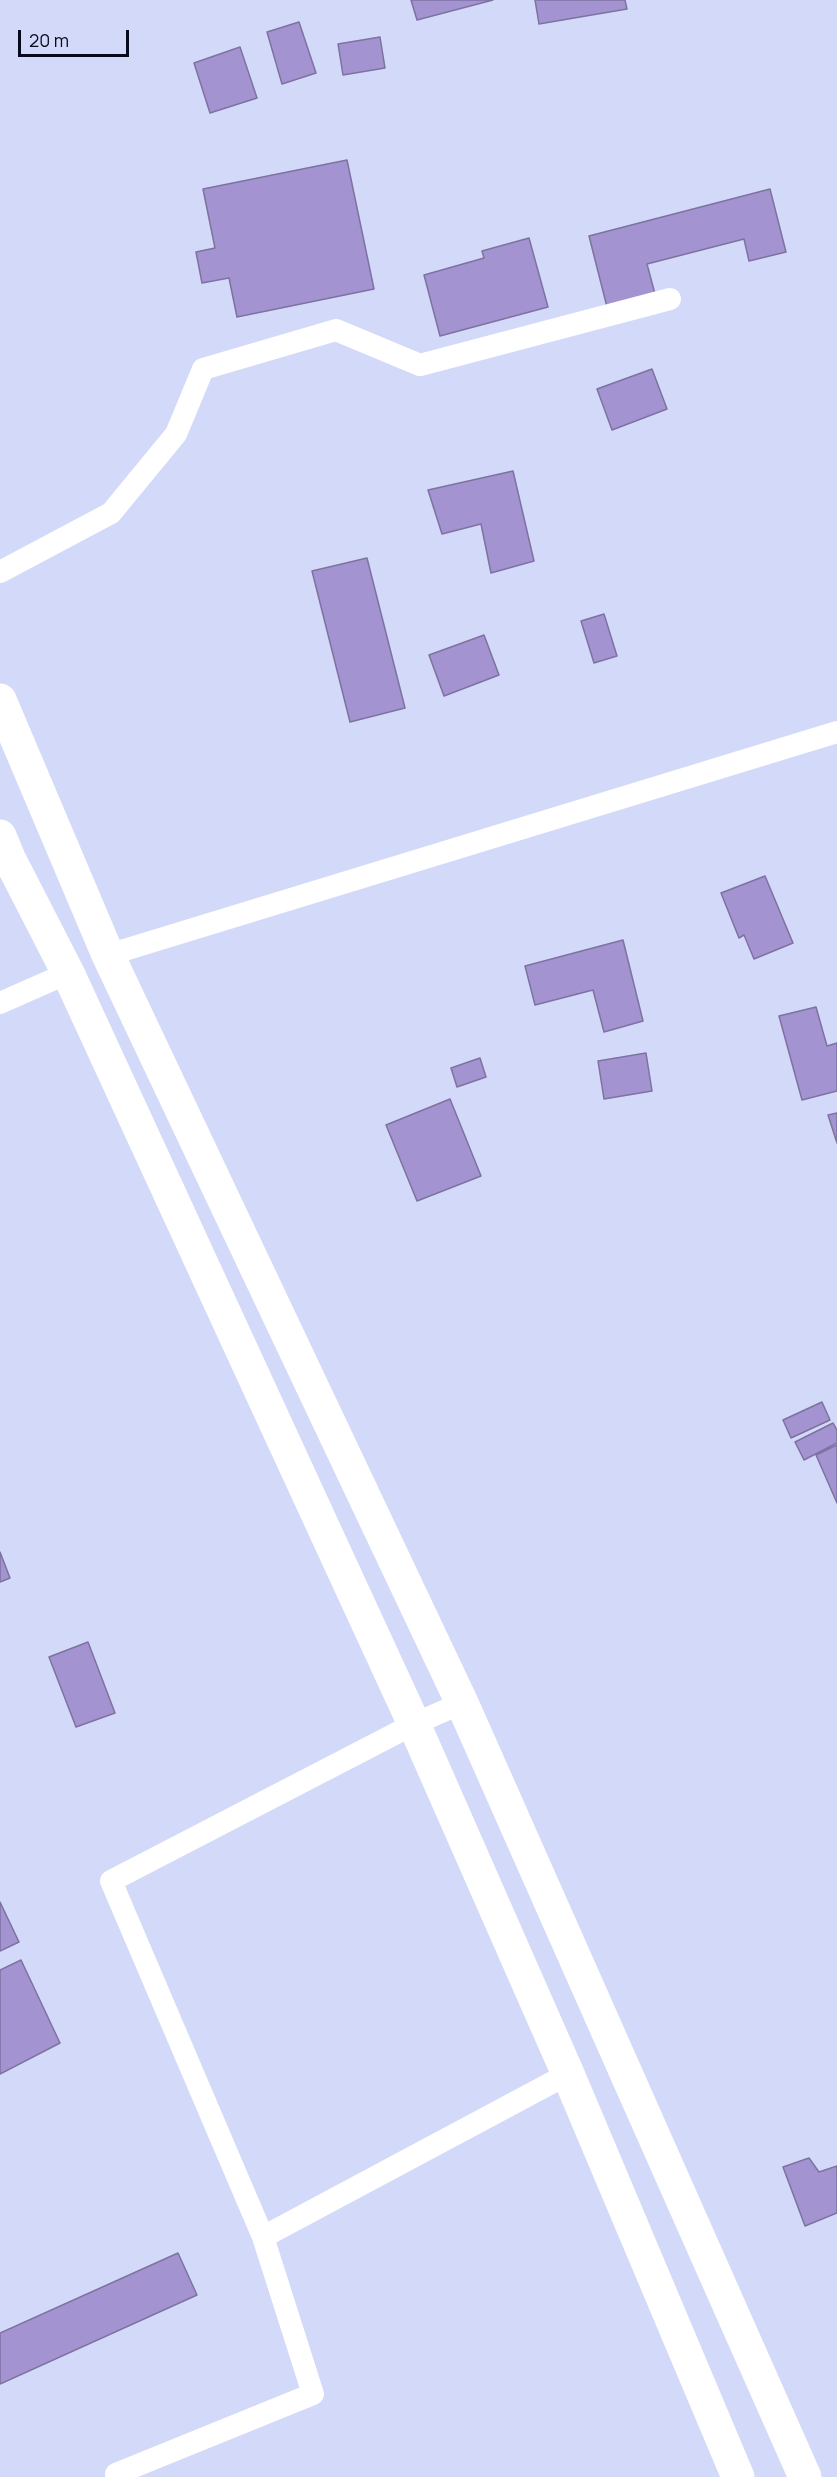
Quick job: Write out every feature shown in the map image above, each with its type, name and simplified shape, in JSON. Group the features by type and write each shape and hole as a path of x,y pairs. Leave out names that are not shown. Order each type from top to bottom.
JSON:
{"street":[{"path":"0,700 108,955 462,1703 805,2477"},
{"path":"0,836 68,973 414,1724 568,2074 738,2477"}],"lane":[{"path":"0,572 111,513 176,434 203,369 336,330 420,365 670,299"},
{"path":"108,955 837,732"},
{"path":"0,1003 68,973"},
{"path":"116,2474 313,2394 263,2237 111,1881 414,1724 462,1703"},
{"path":"263,2237 568,2074"}],"building":[{"path":"411,0 493,0 417,20"},
{"path":"535,0 625,0 627,9 539,24"},
{"path":"299,22 316,73 282,84 267,32"},
{"path":"380,37 385,68 343,75 338,44"},
{"path":"240,47 257,98 210,113 194,63"},
{"path":"347,160 374,289 237,317 229,278 202,283 196,252 215,248 203,189"},
{"path":"770,189 786,252 749,261 744,239 647,264 655,294 607,307 589,236"},
{"path":"529,238 548,307 440,336 424,275 484,258 482,251"},
{"path":"652,369 667,409 612,430 597,389"},
{"path":"513,471 534,561 491,573 481,524 442,534 428,490"},
{"path":"367,558 405,708 350,722 312,571"},
{"path":"604,614 617,656 594,663 581,621"},
{"path":"484,635 499,675 444,696 429,655"},
{"path":"765,876 793,943 754,959 744,935 739,938 721,893"},
{"path":"623,940 643,1021 604,1032 593,990 535,1005 525,966"},
{"path":"816,1007 827,1046 837,1043 837,1091 802,1100 779,1016"},
{"path":"646,1053 652,1091 604,1099 598,1061"},
{"path":"480,1058 486,1077 457,1087 451,1068"},
{"path":"450,1099 481,1176 417,1201 386,1125"},
{"path":"837,1113 837,1143 828,1115"},
{"path":"822,1402 830,1420 791,1438 783,1420"},
{"path":"833,1423 837,1430 837,1443 804,1460 795,1442"},
{"path":"837,1445 837,1503 816,1455"},
{"path":"0,1552 10,1578 0,1582"},
{"path":"88,1642 115,1713 76,1727 49,1657"},
{"path":"0,1902 19,1942 0,1951"},
{"path":"21,1960 60,2043 0,2074 0,1970"},
{"path":"809,2158 819,2172 837,2166 837,2213 805,2226 783,2167"},
{"path":"178,2253 197,2295 0,2384 0,2333"}]}
